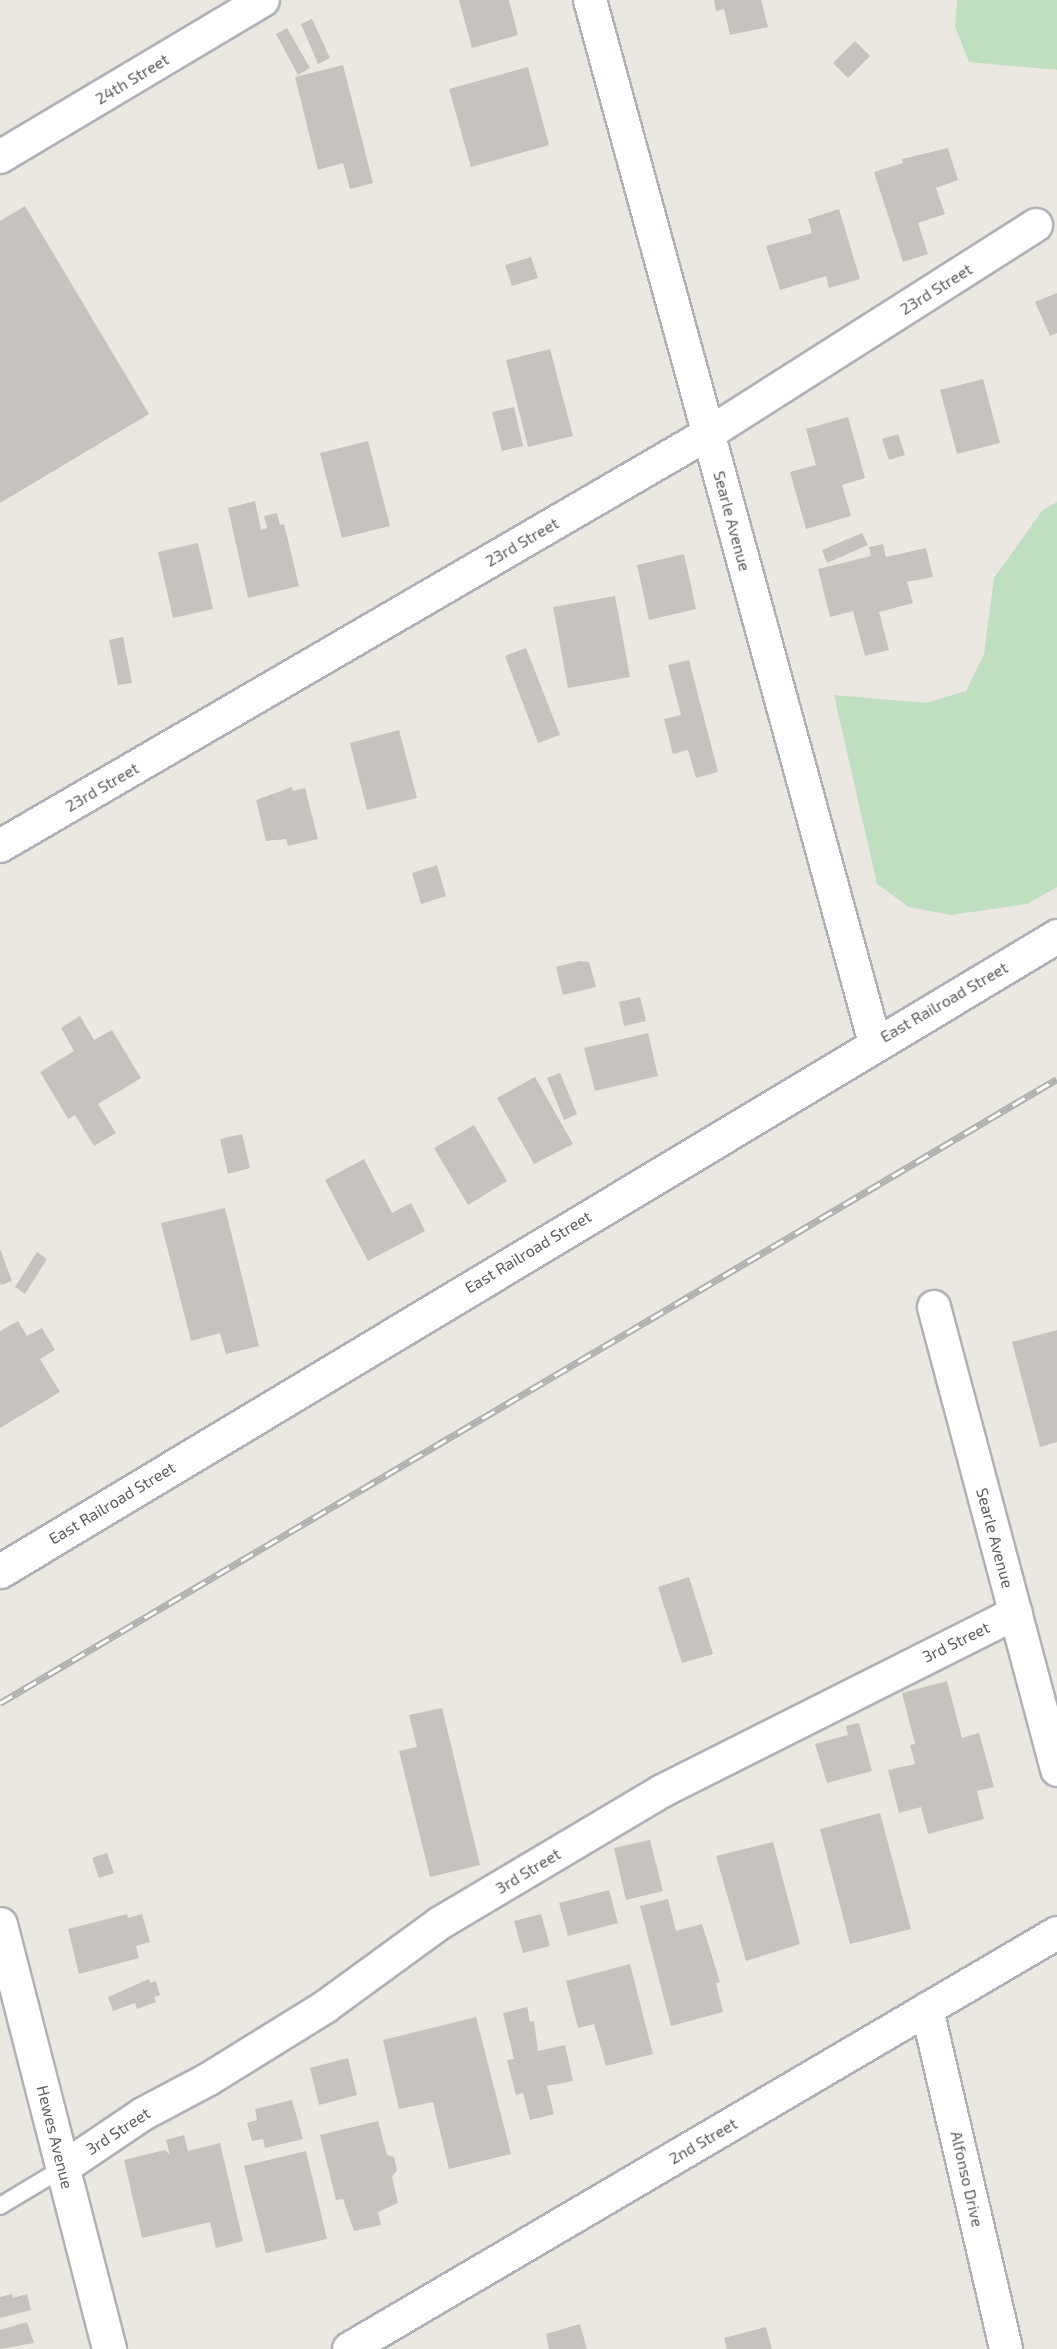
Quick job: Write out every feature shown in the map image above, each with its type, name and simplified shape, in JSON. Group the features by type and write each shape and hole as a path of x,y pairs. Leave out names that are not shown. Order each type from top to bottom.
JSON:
{"street":[{"name":"24th Street","path":"0,157 263,0"},
{"name":"Searle Avenue","path":"590,0 874,1043"},
{"name":"23rd Street","path":"0,846 708,434 1036,225"},
{"name":"East Railroad Street","path":"0,1571 874,1043 1057,936"},
{"name":"Searle Avenue","path":"934,1307 1057,1770"},
{"name":"3rd Street","path":"63,2168 143,2114 209,2079 325,2007 440,1923 662,1791 1016,1613"},
{"name":"Hewes Avenue","path":"0,1924 109,2349"},
{"name":"2nd Street","path":"349,2349 1057,1933"},
{"name":"Alfonso Drive","path":"927,2009 1006,2349"}],"lane":[{"path":"0,2206 63,2168"}],"green space":[{"path":"957,0 1057,0 1057,70 969,62 955,27"},
{"path":"1057,502 1057,887 1027,904 951,915 909,907 877,884 834,695 926,703 966,691 984,654 994,578 1042,511"}],"building":[{"path":"459,0 509,0 518,35 472,48"},
{"path":"714,0 761,0 768,27 730,35 724,9 716,11"},
{"path":"312,19 330,58 318,64 301,24"},
{"path":"287,28 310,68 298,75 276,34"},
{"path":"855,41 870,56 848,78 833,63"},
{"path":"343,65 373,183 350,189 343,163 318,170 295,77"},
{"path":"528,67 549,145 471,167 449,89"},
{"path":"948,148 958,180 936,188 945,214 918,223 928,254 903,262 874,172 903,163 902,159"},
{"path":"25,206 149,414 0,503 0,221"},
{"path":"839,209 860,279 829,288 826,276 780,290 766,246 812,233 808,219"},
{"path":"531,257 538,278 512,286 505,265"},
{"path":"1057,293 1057,333 1050,336 1035,302"},
{"path":"550,349 573,436 528,447 506,360"},
{"path":"983,379 1000,443 957,454 940,390"},
{"path":"514,407 523,446 502,451 492,412"},
{"path":"848,417 865,478 842,485 851,516 806,529 790,472 816,465 806,429"},
{"path":"898,434 905,455 889,460 882,439"},
{"path":"368,441 390,526 342,538 320,453"},
{"path":"255,501 261,530 267,528 264,516 277,513 280,525 284,524 299,586 248,598 228,508"},
{"path":"862,533 868,545 827,563 822,550"},
{"path":"198,543 213,609 173,618 158,552"},
{"path":"883,544 886,557 926,548 933,577 907,582 913,603 879,612 889,650 865,656 853,611 830,617 818,569 871,556 869,547"},
{"path":"684,554 696,609 649,620 637,565"},
{"path":"615,596 630,677 568,688 553,607"},
{"path":"123,637 132,683 118,685 109,640"},
{"path":"526,648 560,735 538,743 505,656"},
{"path":"689,660 718,772 696,778 688,750 673,754 664,719 681,715 668,665"},
{"path":"399,730 417,798 367,810 350,743"},
{"path":"292,787 293,791 305,788 318,839 288,846 286,839 266,841 256,800"},
{"path":"437,865 446,896 421,904 412,873"},
{"path":"579,961 589,962 596,987 563,995 556,967"},
{"path":"640,997 646,1021 624,1026 619,1002"},
{"path":"80,1016 94,1040 112,1030 141,1078 98,1104 116,1133 94,1146 75,1115 68,1119 40,1072 74,1051 61,1028"},
{"path":"648,1033 658,1076 595,1091 584,1048"},
{"path":"560,1073 577,1114 564,1120 547,1078"},
{"path":"535,1077 573,1144 534,1164 497,1098"},
{"path":"474,1125 507,1181 468,1205 434,1148"},
{"path":"242,1134 250,1168 228,1174 220,1139"},
{"path":"364,1159 392,1213 411,1203 425,1231 368,1261 325,1180"},
{"path":"225,1208 259,1346 226,1354 220,1333 191,1341 161,1223"},
{"path":"0,1249 12,1281 1,1285 0,1282"},
{"path":"37,1252 47,1259 25,1294 15,1287"},
{"path":"18,1321 27,1336 42,1328 55,1350 40,1359 60,1392 0,1428 0,1331"},
{"path":"1057,1330 1057,1442 1040,1447 1012,1342"},
{"path":"689,1577 713,1654 682,1663 658,1587"},
{"path":"947,1681 962,1738 979,1733 994,1787 977,1791 984,1819 928,1834 921,1807 899,1813 888,1770 915,1764 910,1745 915,1744 902,1693"},
{"path":"442,1708 480,1865 430,1877 399,1751 417,1747 409,1715"},
{"path":"859,1723 872,1771 827,1783 815,1744 848,1735 846,1726"},
{"path":"880,1813 911,1929 850,1944 820,1829"},
{"path":"650,1840 663,1891 626,1900 614,1848"},
{"path":"773,1842 800,1944 746,1961 716,1856"},
{"path":"107,1853 114,1873 99,1878 92,1858"},
{"path":"609,1890 618,1923 568,1936 559,1903"},
{"path":"668,1899 676,1931 702,1924 720,1982 716,1983 723,2012 671,2026 640,1906"},
{"path":"127,1914 128,1918 142,1914 150,1942 136,1946 139,1958 79,1974 68,1929"},
{"path":"541,1914 550,1946 523,1953 514,1921"},
{"path":"630,1964 653,2054 606,2066 594,2024 578,2028 566,1981"},
{"path":"149,1979 150,1983 156,1981 160,1995 154,1997 156,2002 137,2009 135,2003 113,2011 108,1997"},
{"path":"527,2007 530,2022 534,2021 538,2051 565,2045 573,2081 547,2086 554,2114 530,2120 523,2093 516,2095 507,2060 514,2059 503,2013"},
{"path":"476,2017 511,2154 449,2169 433,2102 399,2109 383,2040"},
{"path":"348,2058 357,2095 319,2105 310,2068"},
{"path":"292,2100 303,2139 265,2148 263,2139 252,2141 247,2123 257,2120 255,2109"},
{"path":"378,2121 387,2155 394,2157 397,2170 392,2177 398,2203 378,2212 381,2225 354,2231 343,2199 336,2200 320,2135"},
{"path":"184,2135 188,2151 220,2143 243,2241 216,2248 210,2222 142,2238 124,2160 165,2150 170,2155 166,2140"},
{"path":"306,2151 327,2239 266,2253 244,2166"},
{"path":"12,2294 13,2298 27,2294 31,2310 0,2318 0,2297"},
{"path":"27,2322 34,2343 0,2349 0,2330"},
{"path":"580,2324 587,2349 549,2349 546,2334"},
{"path":"766,2327 772,2349 727,2349 724,2338"}],"railway":[{"path":"0,1703 1057,1079"}]}
